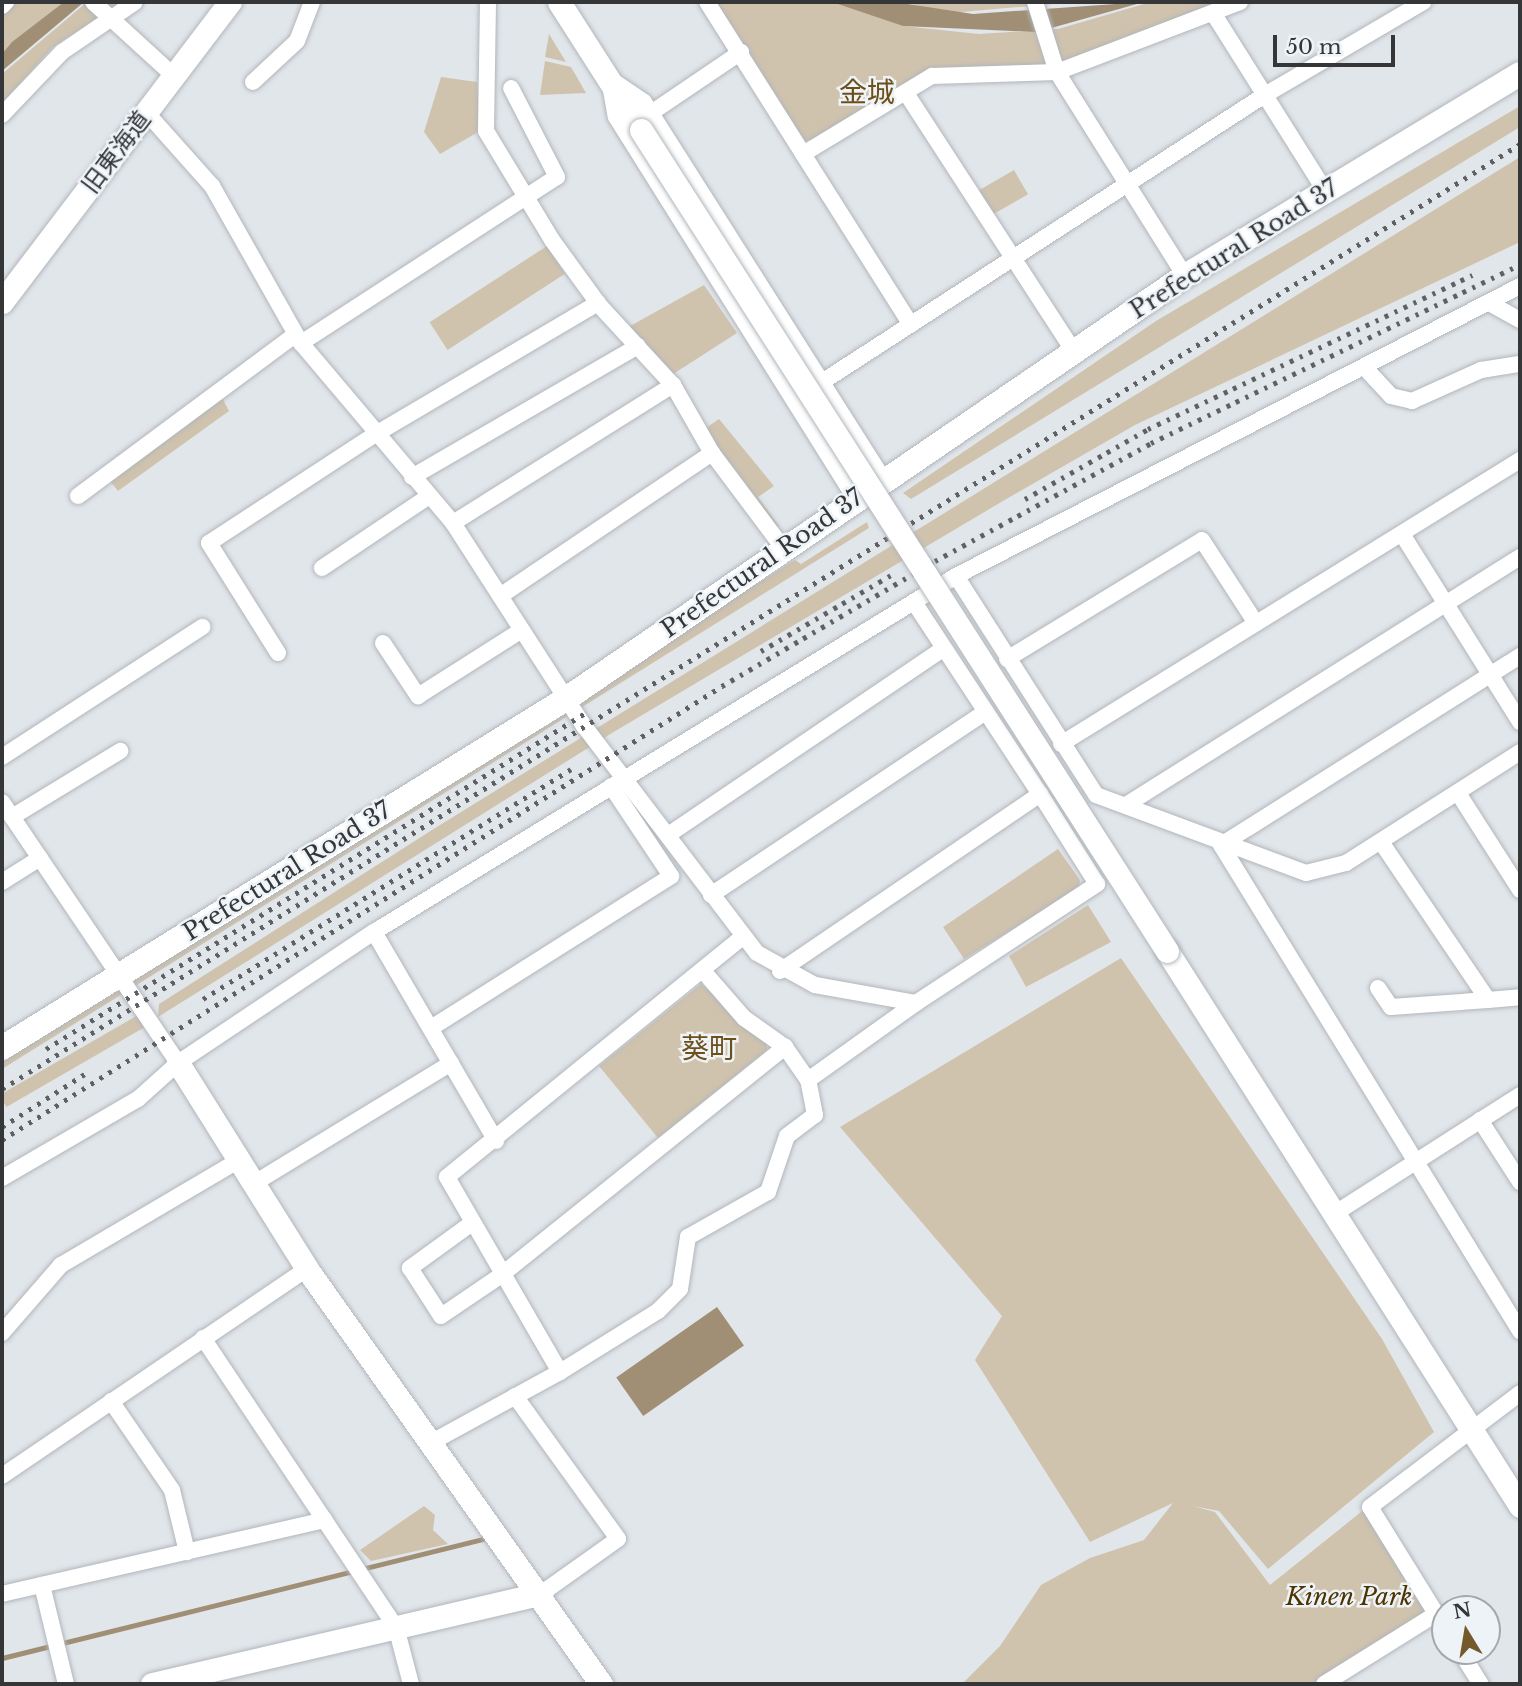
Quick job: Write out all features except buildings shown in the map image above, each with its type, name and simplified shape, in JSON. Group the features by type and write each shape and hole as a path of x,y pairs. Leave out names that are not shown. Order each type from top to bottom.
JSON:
{"main road":[{"name":"Prefectural Road 37","path":"2,1048 566,699 855,498 1185,276 1520,74"}],"street":[{"path":"2,6 6,2"},
{"path":"2,115 101,12 135,2"},
{"name":"旧東海道","path":"2,302 230,2"},
{"path":"253,82 297,41 312,2"},
{"path":"488,2 485,123 524,198 598,303 673,385 712,453 783,548"},
{"path":"559,2 608,78 646,122 822,382 883,479"},
{"path":"707,2 741,52 911,326"},
{"path":"1035,2 1057,72 1185,276"},
{"path":"803,154 933,76 1057,72 1215,16 1240,2"},
{"path":"822,382 1014,260 1263,96 1423,2"},
{"path":"101,12 173,75"},
{"path":"1215,16 1326,192"},
{"path":"646,122 741,52"},
{"path":"608,78 616,117 855,498"},
{"path":"78,496 298,339 557,177 511,88"},
{"path":"906,93 1073,350"},
{"path":"146,112 212,186 298,339 374,435 453,523 619,782 671,876 431,1028"},
{"path":"646,122 1167,951 1520,1506"},
{"path":"2,1178 138,1099 177,1063 374,932 956,576 1520,286"},
{"path":"278,653 209,543 374,435 598,303"},
{"path":"1489,303 1520,320"},
{"path":"412,477 638,346"},
{"path":"1365,368 1391,396 1412,401 1481,370 1520,364"},
{"path":"453,523 673,385"},
{"path":"500,596 712,453"},
{"path":"1061,744 1520,460"},
{"path":"323,568 429,496"},
{"path":"1402,534 1520,722"},
{"path":"1007,659 1202,540 1256,623"},
{"path":"1126,805 1520,557"},
{"path":"956,576 1096,795 1221,845 1306,873 1328,871 1381,842 1520,752"},
{"path":"808,1080 916,1003 1097,884 914,601"},
{"path":"2,757 202,627"},
{"path":"383,643 418,696 522,630"},
{"path":"668,835 943,649"},
{"path":"1221,845 1520,656"},
{"path":"711,895 984,713"},
{"path":"12,817 120,751"},
{"path":"619,782 668,835 741,938 780,971 815,985 916,1003"},
{"path":"1458,793 1520,890"},
{"path":"780,971 1040,794"},
{"path":"2,802 177,1063 307,1269 542,1593 601,1684"},
{"path":"1381,842 1488,1000"},
{"path":"1221,845 1411,1163 1520,1331"},
{"path":"2,882 40,859"},
{"path":"374,932 496,1141"},
{"path":"560,1372 500,1276 447,1177 496,1141 704,972 741,938"},
{"path":"432,1442 560,1372 658,1311 680,1289 688,1237 768,1192 788,1136 816,1115 808,1080 785,1047 744,1018 704,972"},
{"path":"1378,988 1391,1007 1520,998"},
{"path":"472,1223 410,1268 441,1316 500,1276 785,1047"},
{"path":"254,1184 451,1063"},
{"path":"1334,1214 1520,1095"},
{"path":"1480,1121 1520,1182"},
{"path":"2,1333 61,1265 239,1160"},
{"path":"2,1476 307,1269"},
{"path":"204,1338 396,1628 411,1684"},
{"path":"1431,1605 1370,1507 1470,1426 1520,1393"},
{"path":"152,1684 542,1593 618,1539 514,1396"},
{"path":"111,1401 172,1490 187,1552"},
{"path":"2,1594 325,1520"},
{"path":"41,1585 66,1684"},
{"path":"1324,1684 1431,1626"},
{"path":"1468,1665 1480,1684"}],"green space":[{"path":"14,2 64,2 2,54 2,14"},
{"path":"87,2 121,2 53,47 2,103 2,74"},
{"path":"715,2 840,2 903,26 979,34 1058,29 1151,2 1235,2 1062,63 924,72 814,140 800,141"},
{"path":"903,2 1076,2 949,13"},
{"path":"549,34 566,62 545,57"},
{"path":"545,61 571,67 586,93 540,95"},
{"path":"441,77 477,82 480,131 440,154 424,132"},
{"path":"1520,106 1520,127 911,499 903,493 1156,321"},
{"path":"1520,157 1520,242 1135,425 612,733 158,1017 159,1004 432,830"},
{"path":"1014,170 1028,194 989,217 975,192"},
{"path":"547,246 565,274 448,350 430,322"},
{"path":"704,285 737,333 667,378 623,330"},
{"path":"221,396 229,411 118,491 110,481"},
{"path":"719,419 774,486 758,497 779,526 772,531 700,432"},
{"path":"867,522 869,528 2,1069 2,1061 273,888 795,560 801,564"},
{"path":"1058,849 1080,880 1079,888 964,959 943,927"},
{"path":"1088,905 1111,942 1026,987 1009,956"},
{"name":"Kinen Park","path":"1121,958 1382,1339 1434,1432 1268,1569 1219,1511 1193,1506 1215,1512 1270,1585 1366,1508 1431,1606 1431,1617 1317,1684 962,1684 1000,1646 1041,1585 1090,1558 1144,1540 1173,1503 1090,1542 975,1360 1002,1316 840,1127"},
{"path":"701,984 767,1041 767,1050 658,1138 599,1066"},
{"path":"138,1015 145,1027 6,1107 2,1094"},
{"path":"424,1506 435,1515 433,1530 448,1544 371,1561 360,1550"}],"shaded area":[{"path":"64,2 84,2 2,71 2,54 12,42"},
{"path":"832,2 895,2 973,14 1144,2 1037,32 903,26"},
{"path":"717,1307 744,1346 643,1416 616,1378"}],"waterway":[{"path":"2,1658 491,1537"}],"railway":[{"path":"2,1089 1520,144"},
{"path":"2,1140 722,686 935,561 1151,443 1520,265"},
{"path":"1025,499 1148,429 1472,275"},
{"path":"761,651 891,575"},
{"path":"46,1049 587,712"},
{"path":"203,999 571,769"},
{"path":"2,1127 85,1074"}],"district":[{"name":"金城","path":"867,93"},
{"name":"葵町","path":"709,1049"}]}
